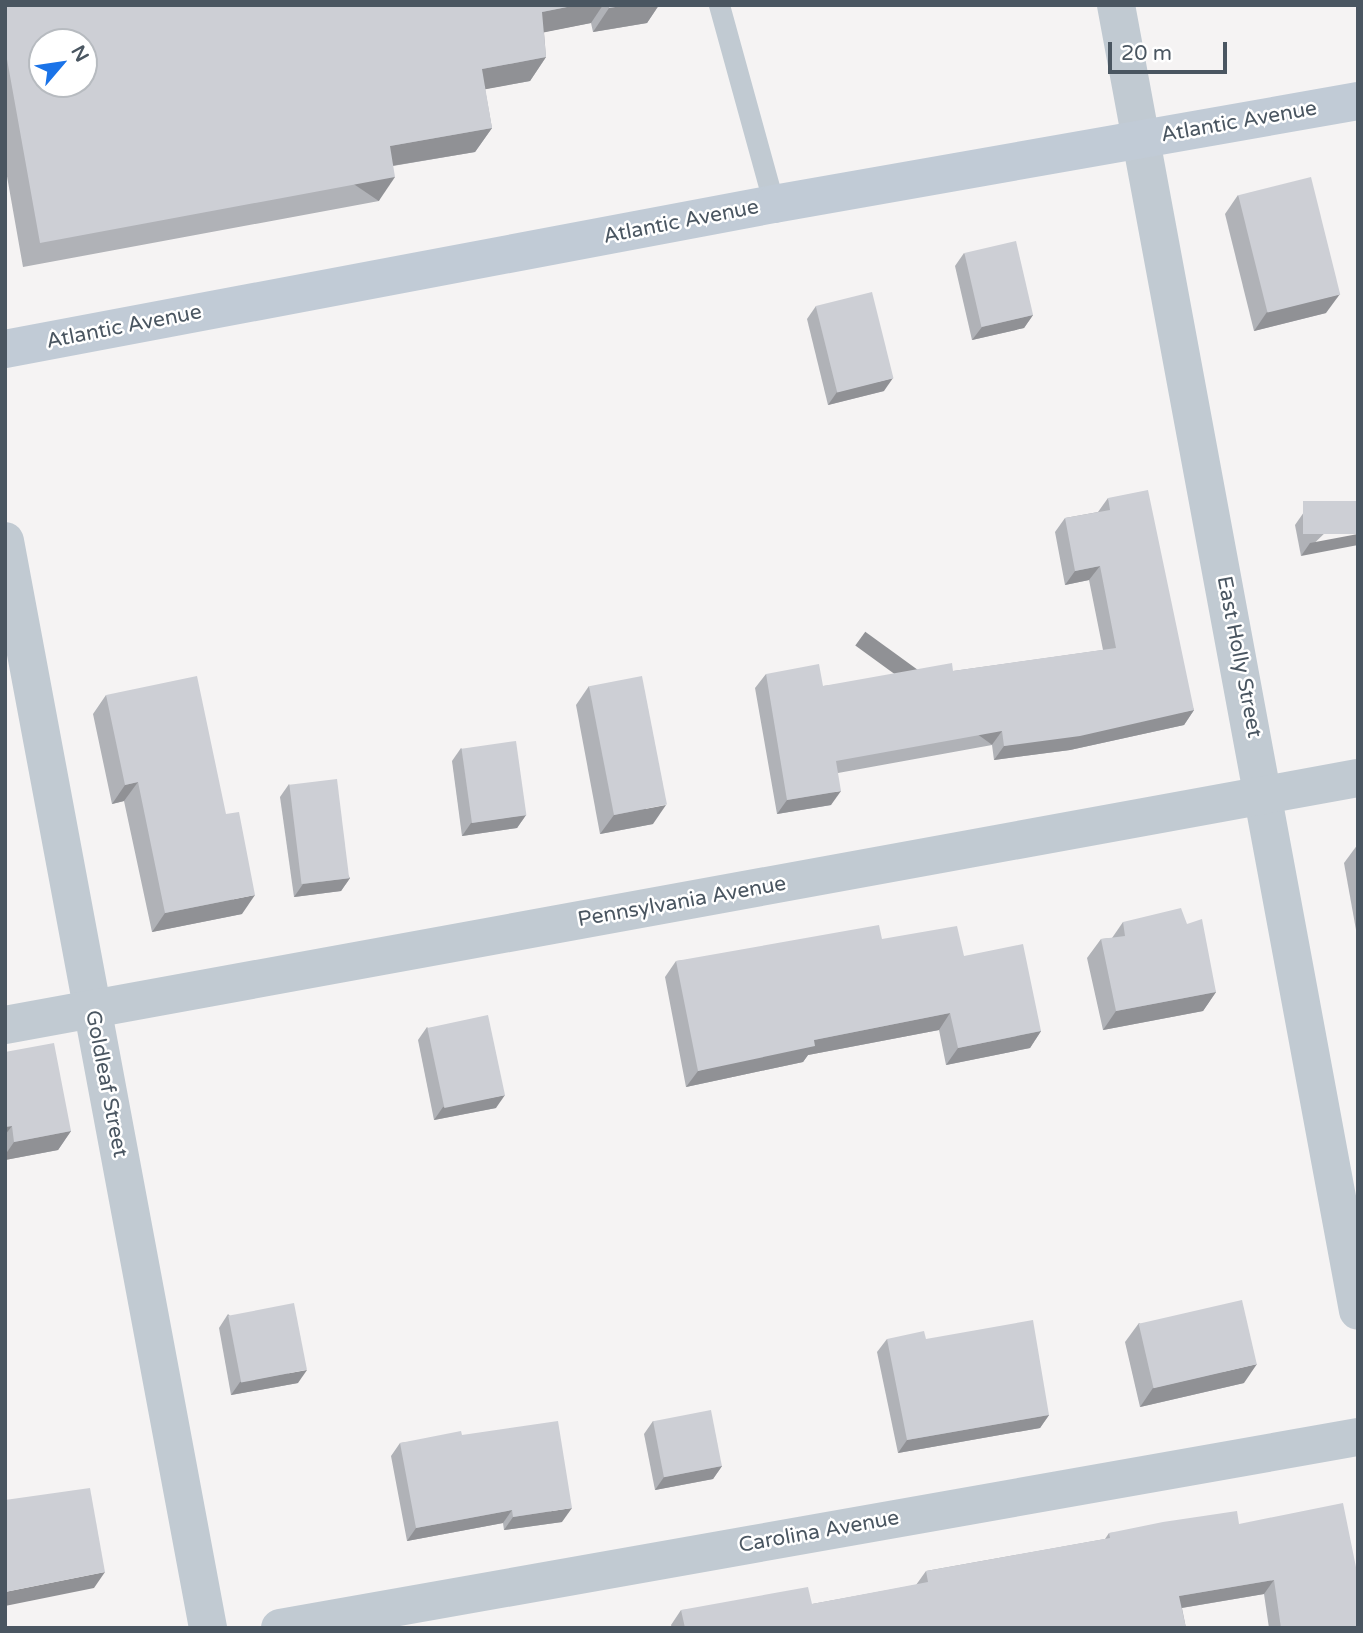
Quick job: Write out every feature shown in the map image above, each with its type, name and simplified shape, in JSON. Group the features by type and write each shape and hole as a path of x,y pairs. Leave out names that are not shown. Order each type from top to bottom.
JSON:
{"main road":[{"name":"Atlantic Avenue","path":"5,349 774,204 1358,101"}],"street":[{"name":"East Holly Street","path":"1116,5 1266,795 1358,1311"},
{"name":"Goldleaf Street","path":"5,541 208,1628"},
{"name":"Pennsylvania Avenue","path":"5,1025 1358,778"},
{"name":"Carolina Avenue","path":"280,1628 1358,1437"}],"lane":[{"path":"719,5 774,204"}],"building":[{"path":"5,5 577,5 542,12 546,57 482,69 492,128 390,146 395,177 40,243 5,48"},
{"path":"1311,177 1340,294 1268,313 1238,195"},
{"path":"1016,241 1033,315 981,327 964,253"},
{"path":"872,292 894,378 837,392 816,306"},
{"path":"1148,490 1194,710 1080,736 1004,746 1002,731 836,761 841,791 787,800 766,674 819,664 823,686 952,663 953,671 1116,648 1100,566 1075,571 1065,518 1110,510 1108,498"},
{"path":"1303,501 1358,501 1358,534 1303,534"},
{"path":"197,676 226,814 239,812 255,895 165,913 138,782 125,785 106,695"},
{"path":"642,676 667,805 614,815 589,686"},
{"path":"516,741 526,815 472,823 462,749"},
{"path":"337,779 349,878 302,884 289,785"},
{"path":"1181,908 1187,924 1202,919 1216,992 1116,1011 1101,939 1125,936 1123,922"},
{"path":"879,925 882,939 957,926 964,956 1023,944 1041,1031 958,1048 950,1013 814,1040 815,1046 698,1071 676,961"},
{"path":"488,1015 505,1095 444,1108 427,1028"},
{"path":"54,1043 71,1131 14,1142 12,1126 5,1127 5,1052"},
{"path":"1242,1300 1257,1364 1154,1388 1139,1324"},
{"path":"294,1303 307,1370 241,1383 228,1316"},
{"path":"1033,1320 1049,1415 907,1440 887,1339 924,1331 926,1339"},
{"path":"711,1410 722,1466 664,1477 653,1421"},
{"path":"558,1421 572,1508 513,1517 512,1510 416,1528 400,1443 461,1431 462,1435"},
{"path":"90,1488 105,1572 5,1592 5,1500"},
{"path":"1343,1503 1358,1577 1358,1628 1281,1628 1274,1580 1179,1596 1186,1628 685,1628 681,1610 808,1587 812,1604 928,1582 926,1571 1110,1538 1109,1533 1163,1522 1237,1511 1239,1524"}]}
